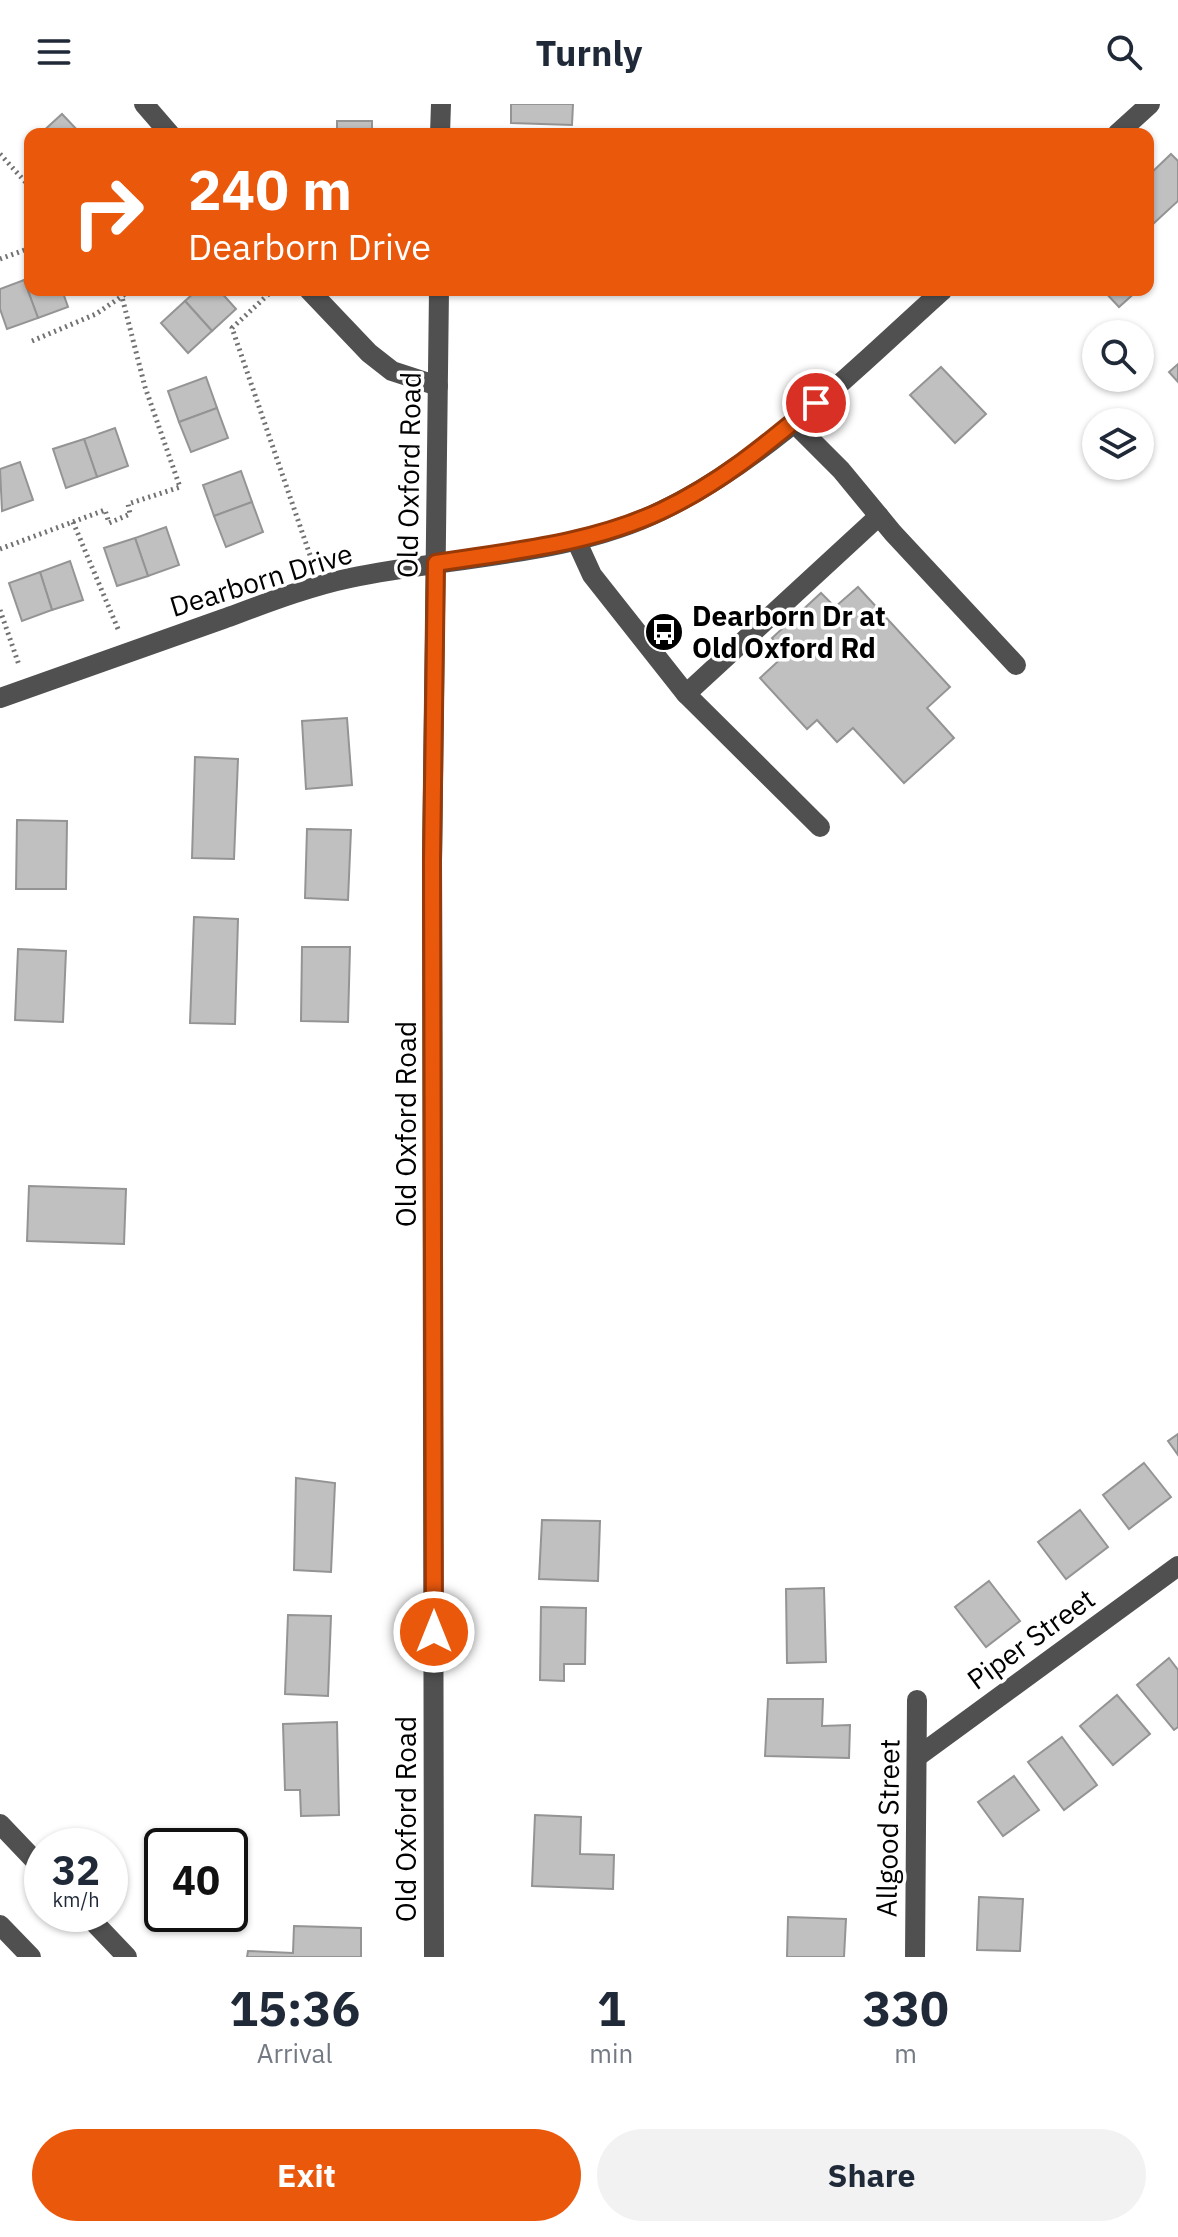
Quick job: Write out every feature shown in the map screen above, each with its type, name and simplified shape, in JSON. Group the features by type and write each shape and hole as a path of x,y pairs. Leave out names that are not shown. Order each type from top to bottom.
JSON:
{"street":[{"path":"144,104 165,128"},
{"path":"440,128 441,104"},
{"path":"1124,128 1150,104"},
{"path":"315,296 369,353 392,371 438,386"},
{"name":"Old Oxford Road","path":"434,1957 432,861 439,296"},
{"name":"Dearborn Drive","path":"0,698 348,578 576,540 661,511 716,481 793,422 936,296"},
{"path":"793,422 841,470 879,516 1016,665"},
{"path":"686,694 879,516"},
{"path":"576,540 592,575 686,694 820,827"},
{"name":"Piper Street","path":"917,1757 1178,1566"},
{"name":"Allgood Street","path":"915,1957 917,1700"},
{"path":"0,1824 24,1849"},
{"path":"0,1925 31,1957"},
{"path":"103,1932 127,1957"}],"path":[{"path":"1,156 24,181"},
{"path":"0,259 24,250"},
{"path":"32,341 96,314 122,296"},
{"path":"0,549 105,510 109,523 130,514 128,504 180,487 145,387 127,296"},
{"path":"267,296 232,328 311,558"},
{"path":"73,522 118,629"},
{"path":"0,610 19,665"}],"building":[{"path":"511,104 573,104 572,125 511,123"},
{"path":"62,114 75,128 47,128"},
{"path":"337,121 372,121 372,128 337,128"},
{"path":"1171,154 1178,161 1178,201 1154,223 1154,170"},
{"path":"24,280 24,296 30,296 38,318 7,329 0,309 0,289"},
{"path":"30,296 64,296 68,307 38,318"},
{"path":"190,296 224,296 236,309 212,331 185,301"},
{"path":"1109,296 1131,296 1119,307"},
{"path":"185,301 212,331 188,353 161,323"},
{"path":"1178,364 1178,382 1169,372"},
{"path":"941,367 986,414 955,443 910,395"},
{"path":"206,377 217,408 179,422 168,391"},
{"path":"217,408 228,438 191,452 179,422"},
{"path":"115,428 128,466 97,477 84,439"},
{"path":"84,439 97,477 66,488 53,449"},
{"path":"20,462 33,500 2,511 0,469"},
{"path":"241,471 252,502 214,516 203,485"},
{"path":"252,502 263,532 226,547 214,516"},
{"path":"166,527 179,565 148,576 135,538"},
{"path":"135,538 148,576 117,586 104,548"},
{"path":"70,561 83,600 52,610 40,572"},
{"path":"40,572 52,610 22,621 9,583"},
{"path":"858,587 950,687 927,708 954,738 904,783 853,728 837,742 817,720 807,729 760,678 786,654 772,638 821,593 835,607"},
{"path":"347,718 352,785 306,789 302,721"},
{"path":"195,757 238,759 234,859 192,858"},
{"path":"17,820 67,821 66,889 16,889"},
{"path":"307,829 351,830 348,900 305,898"},
{"path":"194,917 238,919 235,1024 190,1023"},
{"path":"302,947 350,947 348,1022 301,1021"},
{"path":"18,949 66,951 63,1022 15,1020"},
{"path":"29,1186 126,1189 124,1244 27,1241"},
{"path":"1178,1434 1178,1455 1168,1441"},
{"path":"1144,1463 1171,1497 1129,1529 1103,1495"},
{"path":"296,1478 335,1483 331,1572 294,1570"},
{"path":"1080,1510 1108,1547 1066,1579 1038,1542"},
{"path":"542,1520 600,1521 598,1581 539,1579"},
{"path":"989,1581 1020,1621 986,1647 955,1607"},
{"path":"824,1588 826,1662 787,1663 786,1589"},
{"path":"541,1607 586,1608 585,1664 564,1664 564,1681 540,1680"},
{"path":"288,1615 331,1616 328,1696 285,1694"},
{"path":"1169,1658 1178,1670 1178,1727 1174,1730 1137,1685"},
{"path":"1117,1695 1150,1734 1113,1765 1080,1726"},
{"path":"768,1699 823,1699 822,1726 850,1725 849,1758 765,1756"},
{"path":"337,1722 339,1815 301,1816 300,1790 285,1790 283,1724"},
{"path":"1062,1737 1097,1785 1064,1810 1028,1762"},
{"path":"1014,1776 1039,1810 1003,1836 978,1802"},
{"path":"535,1815 581,1817 580,1854 614,1855 613,1889 532,1886"},
{"path":"979,1897 1023,1899 1020,1951 977,1950"},
{"path":"788,1917 846,1919 844,1957 787,1957"},
{"path":"294,1926 361,1928 361,1957 247,1957 248,1951 293,1953"}],"place":[{"name":"Dearborn Dr at Old Oxford Rd","path":"664,632"}],"route":[{"path":"434,1632 432,861 436,563 576,540 661,511 716,481 816,403"}]}
